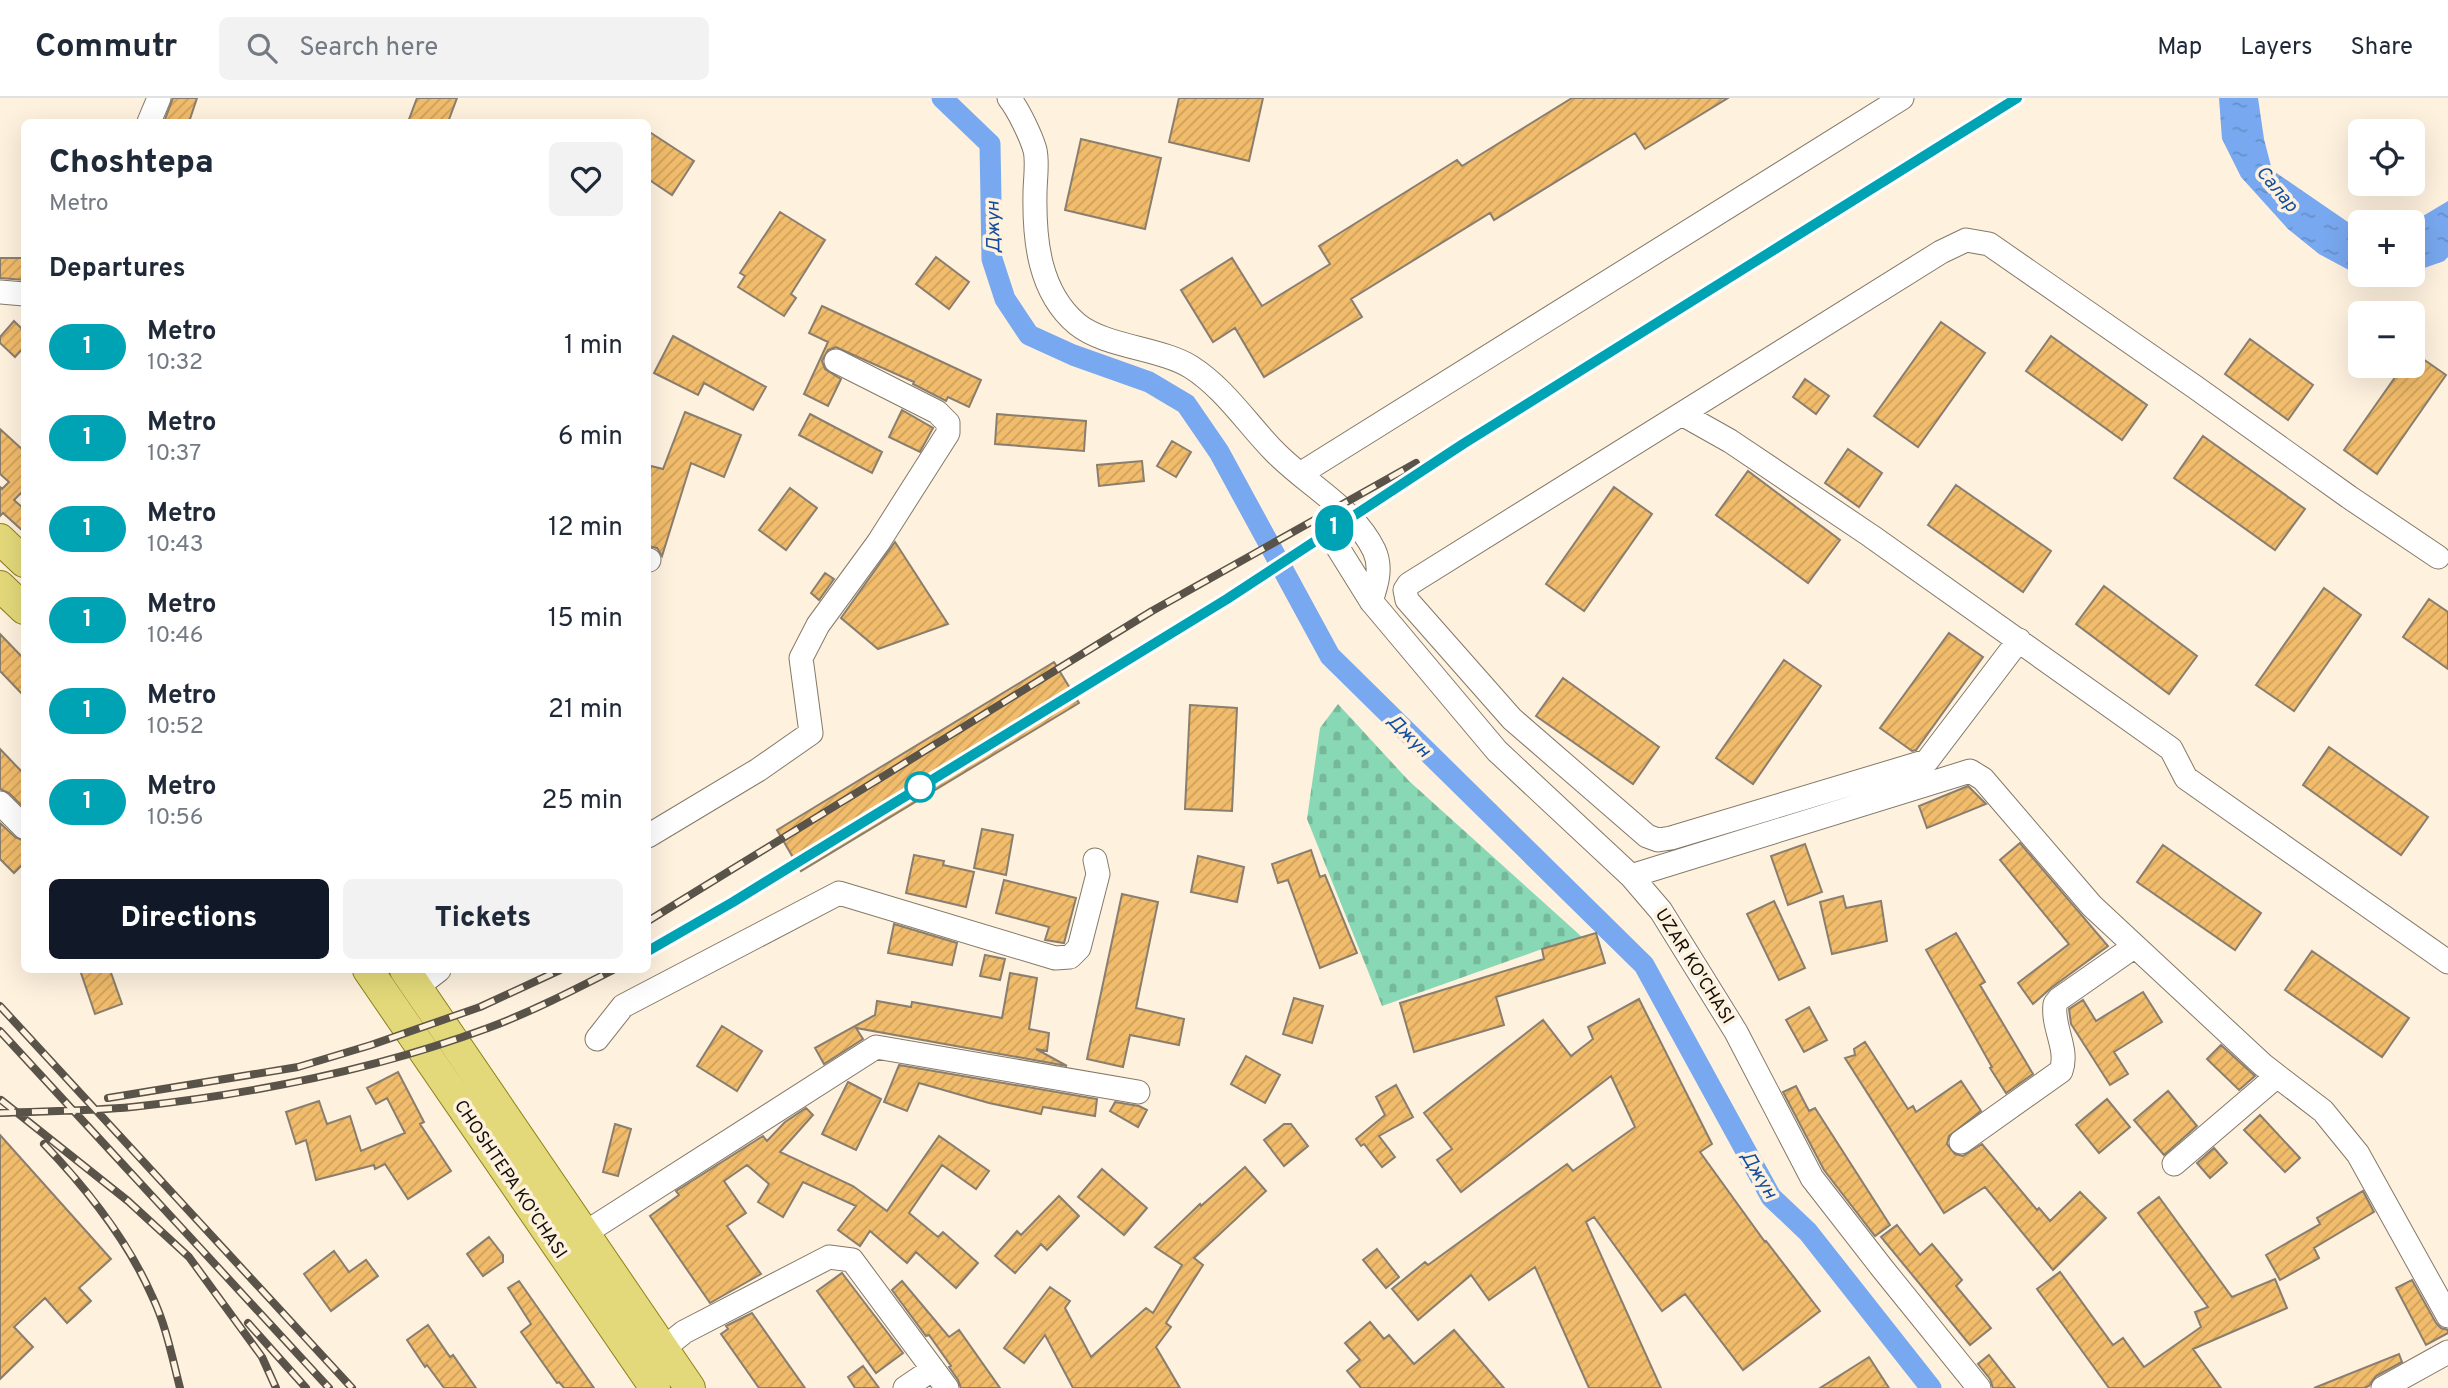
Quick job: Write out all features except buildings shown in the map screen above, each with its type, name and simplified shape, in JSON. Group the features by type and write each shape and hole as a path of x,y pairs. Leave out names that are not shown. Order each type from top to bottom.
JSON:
{"main road":[{"path":"0,539 21,559"},
{"path":"0,586 21,606"},
{"name":"CHOSHTEPA KO'CHASI","path":"370,973 655,1388"},
{"name":"CHOSHTEPA KO'CHASI","path":"421,975 585,1233 690,1388"}],"street":[{"path":"150,119 159,98"},
{"path":"1009,98 1035,152 1034,224 1046,281 1059,306 1081,327 1189,366 1219,389 1274,452 1359,526 1376,553 1379,578 1372,597"},
{"path":"1300,474 1902,98"},
{"path":"1372,597 1405,590 1409,584 1941,252 1966,240 1989,244 2349,497 2438,556"},
{"path":"0,292 21,294"},
{"path":"651,834 758,770 811,733 801,658 818,625 878,543 948,433 948,423 937,412 836,361"},
{"path":"1682,414 1730,441 2019,640 2171,749 2186,778 2448,962"},
{"name":"UZAR KO'CHASI","path":"1338,548 1372,597 1497,751 1631,876 1661,911 1736,1032 1812,1178 1979,1388"},
{"path":"1405,590 1407,600 1512,719 1647,836 1658,840 1927,761 2019,640"},
{"path":"1631,876 1970,771 1983,779 2092,906 2277,1076 2323,1111 2358,1154 2448,1315"},
{"path":"0,803 21,824"},
{"path":"597,1039 623,1006 839,893 1055,958 1070,957 1079,948 1098,874 1095,860"},
{"path":"1961,1142 2061,1071 2064,1061 2055,1018 2055,1004 2135,946"},
{"path":"585,1233 876,1047 1138,1092"},
{"path":"2174,1164 2277,1076"},
{"path":"663,1349 684,1332 829,1256 852,1260 947,1388"},
{"path":"2383,1388 2448,1352"},
{"path":"905,1388 933,1368"}],"green space":[{"path":"1338,704 1409,781 1582,937 1382,1006 1307,819 1320,728"}],"water":[{"name":"Салар","path":"2219,98 2258,98 2272,170 2348,222 2348,270 2319,254 2288,229 2241,177 2222,139"},
{"path":"2448,201 2448,257 2425,268 2425,215"}],"waterway":[{"name":"Джун","path":"942,98 990,144 992,259 1005,299 1029,335 1073,355 1149,382 1186,404 1219,452 1330,656 1644,965 1771,1197 1808,1232 1931,1388"}],"railway":[{"path":"651,949 733,902 1227,599 1463,444 2018,98"},
{"path":"651,919 1152,611 1416,463"},
{"path":"108,1098 298,1067 480,1007 554,973"},
{"path":"0,1113 116,1108 177,1102 268,1087 357,1068 488,1028 607,973"},
{"path":"0,1006 352,1388"},
{"path":"0,1031 329,1388"},
{"path":"1,1100 128,1201 189,1257 262,1357 276,1388"},
{"path":"44,1144 76,1179 131,1255 157,1307 180,1388"},
{"path":"248,1323 306,1388"}],"metro line":[{"name":"1","path":"651,949 733,902 1227,599 1463,444 2017,98"}]}
